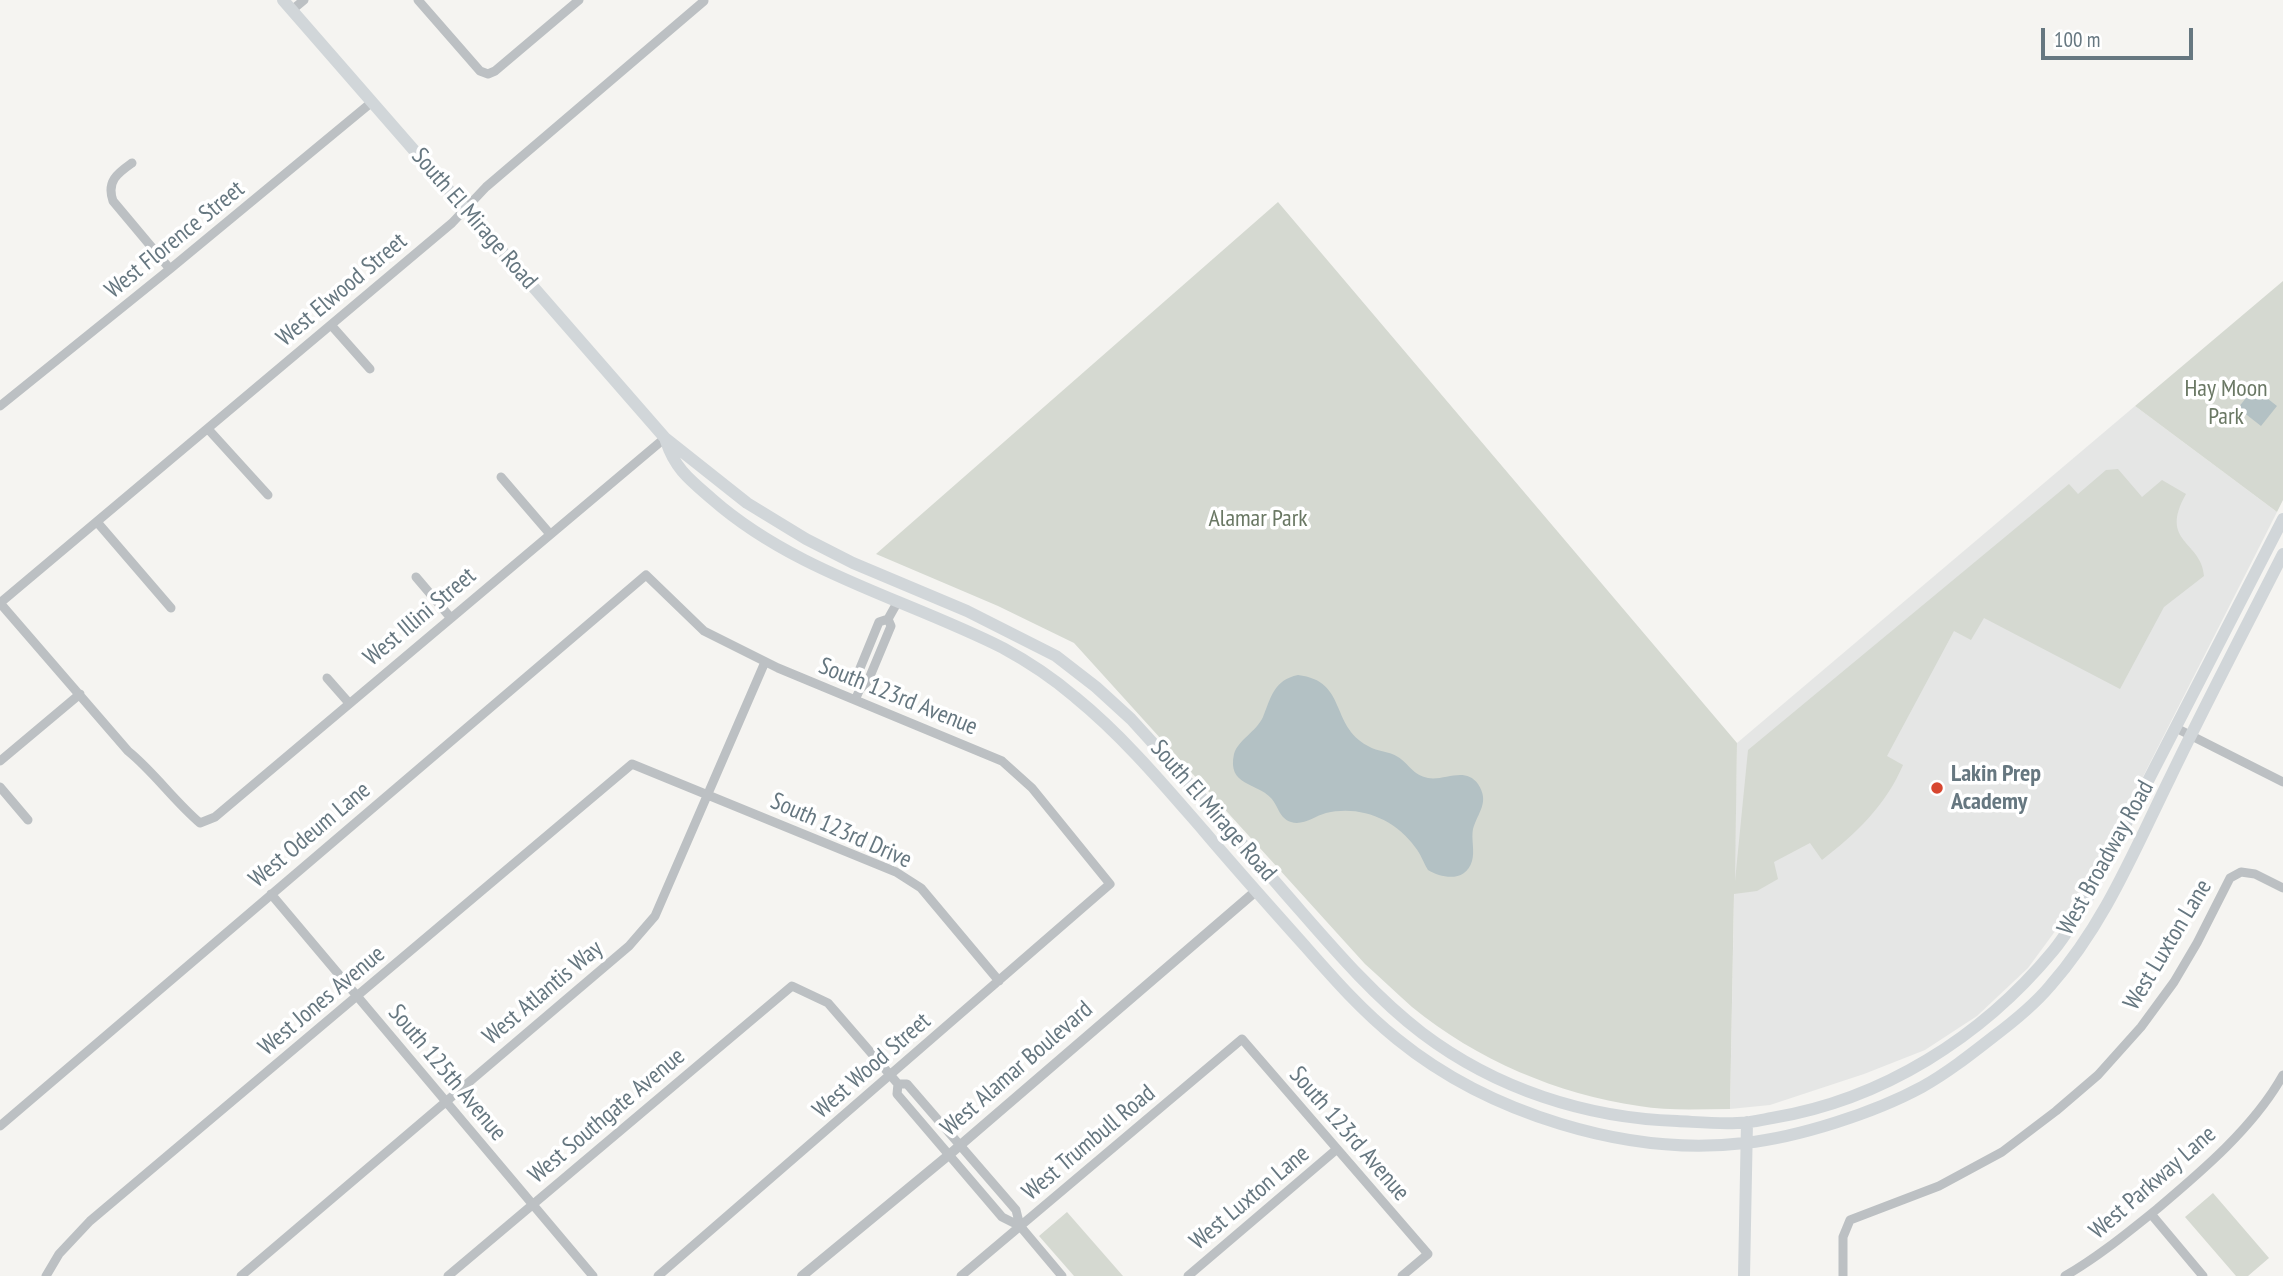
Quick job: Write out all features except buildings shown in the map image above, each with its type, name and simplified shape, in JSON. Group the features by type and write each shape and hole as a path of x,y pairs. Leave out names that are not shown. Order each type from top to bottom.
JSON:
{"main road":[{"name":"South El Mirage Road","path":"288,5 665,438 747,503 806,539 853,564 1014,633 1056,656 1096,687 1131,719 1324,938 1391,1008 1425,1035 1474,1066 1524,1090 1570,1106 1644,1120 1747,1122"},
{"name":"South El Mirage Road","path":"665,438 672,460 687,478 730,515 765,540 897,603 1006,650 1072,694 1119,737 1360,1007 1423,1060 1459,1082 1515,1108 1560,1124 1637,1141 1704,1146 1747,1143"},
{"name":"West Broadway Road","path":"1747,1122 1809,1112 1867,1093 1928,1059 1976,1027 2022,985 2054,950 2083,907 2283,519"},
{"name":"West Broadway Road","path":"1747,1143 1803,1131 1868,1111 1921,1087 1962,1061 2049,988 2090,934 2120,883 2283,554"},
{"path":"1744,1276 1747,1122"}],"street":[{"path":"288,5 304,0"},
{"path":"418,0 480,71 488,74 579,0"},
{"name":"West Elwood Street","path":"0,603 452,223 464,208 703,1"},
{"name":"West Florence Street","path":"0,406 372,102"},
{"path":"132,163 115,175 110,192 113,201 170,269"},
{"path":"331,325 370,369"},
{"path":"208,429 268,495"},
{"name":"West Illini Street","path":"80,694 128,751 145,764 186,811 200,823 215,817 665,438"},
{"path":"501,477 550,534"},
{"path":"97,522 171,608"},
{"name":"South 123rd Avenue","path":"646,575 704,631 765,662 1002,761 1032,788 1110,884"},
{"name":"West Odeum Lane","path":"0,1126 646,575"},
{"path":"416,577 450,617"},
{"path":"0,603 80,694 0,761"},
{"path":"855,700 860,689 856,678 879,622 888,619 897,603"},
{"name":"West Atlantis Way","path":"241,1276 646,929 655,915 765,662"},
{"path":"327,678 349,703"},
{"path":"2176,728 2283,782"},
{"name":"South 123rd Drive","path":"632,764 895,872 921,888 999,981"},
{"name":"West Jones Avenue","path":"46,1276 59,1254 90,1221 632,764"},
{"path":"0,787 28,820"},
{"name":"West Luxton Lane","path":"1843,1276 1843,1237 1850,1220 1939,1186 2002,1152 2098,1075 2141,1027 2174,982 2230,878 2241,872 2255,874 2283,888"},
{"name":"West Wood Street","path":"658,1276 895,1080 999,981 1110,884"},
{"name":"West Alamar Boulevard","path":"802,1276 950,1154 1256,891"},
{"name":"South 125th Avenue","path":"271,894 593,1276"},
{"name":"West Southgate Avenue","path":"448,1276 792,986 828,1003 895,1080"},
{"name":"South 123rd Avenue","path":"1241,1039 1428,1254 1402,1276"},
{"name":"West Trumbull Road","path":"961,1276 1241,1039"},
{"name":"West Parkway Lane","path":"2065,1276 2089,1262 2198,1174 2236,1137 2283,1075"},
{"path":"1020,1226 1016,1210 960,1144 907,1084 895,1080 897,1094 1002,1217 1020,1226 1062,1276"},
{"name":"West Luxton Lane","path":"1188,1276 1337,1149"},
{"path":"2151,1213 2203,1276"}],"shaded area":[{"path":"2254,388 2277,406 2261,426 2238,408"},
{"name":"Lakin Prep Academy","path":"2135,406 2277,512 2115,832 2067,915 2028,968 1977,1016 1925,1050 1864,1074 1770,1105 1730,1109 1737,743"},
{"path":"1298,675 1314,679 1325,686 1348,727 1368,746 1395,755 1423,777 1461,775 1478,784 1483,802 1473,829 1472,861 1465,873 1447,877 1428,870 1407,837 1376,816 1339,811 1304,822 1291,822 1282,815 1271,798 1239,778 1233,764 1236,749 1260,722 1278,685"}],"green space":[{"name":"Alamar Park","path":"1278,202 1737,743 1735,881 1748,750 2069,484 2078,494 2106,470 2118,469 2142,497 2162,480 2186,494 2177,523 2179,532 2202,564 2204,576 2164,607 2120,689 1984,618 1971,640 1954,631 1887,756 1903,765 1888,793 1869,818 1822,860 1810,843 1774,862 1778,879 1757,891 1734,894 1730,1109 1661,1109 1578,1093 1519,1072 1463,1043 1412,1007 1365,964 1074,643 998,606 876,554"},
{"name":"Hay Moon Park","path":"2283,281 2283,500 2277,512 2135,406"},
{"path":"2213,1193 2269,1258 2248,1276 2236,1276 2185,1217"},
{"path":"1067,1212 1123,1276 1074,1276 1039,1236"}],"place":[{"name":"Lakin Prep Academy","path":"1937,788"}]}
